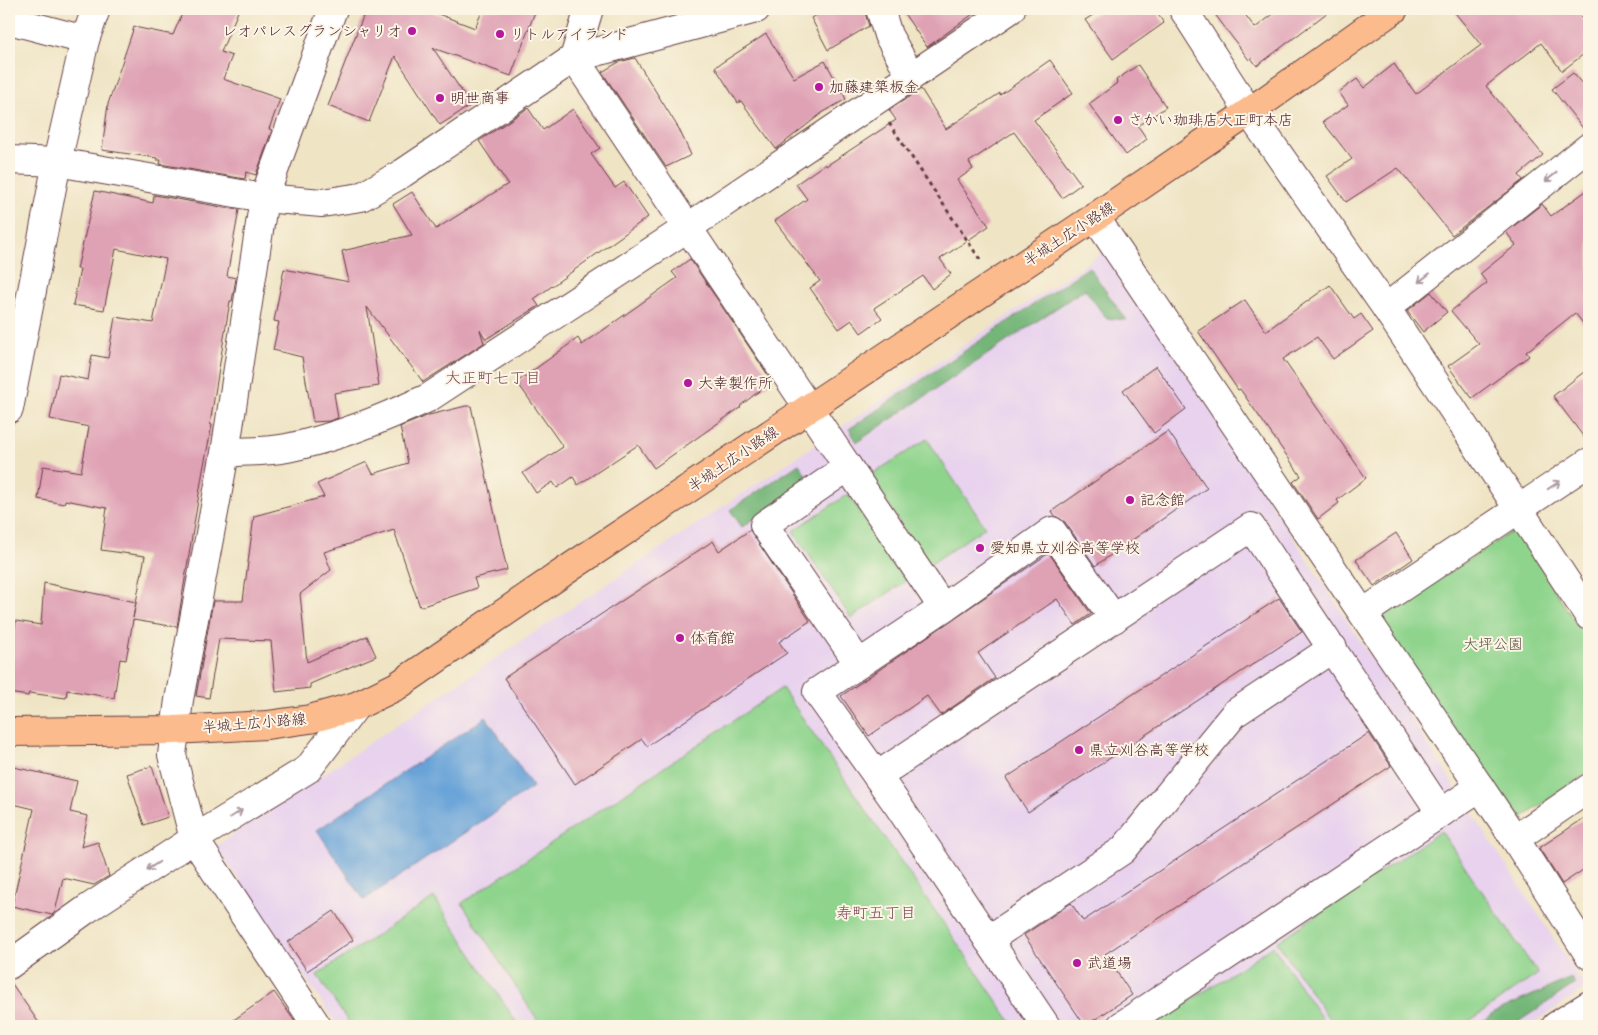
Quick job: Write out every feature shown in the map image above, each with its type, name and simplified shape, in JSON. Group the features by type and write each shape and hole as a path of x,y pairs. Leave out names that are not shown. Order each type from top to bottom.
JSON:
{"main road":[{"name":"半城土広小路線","path":"9,732 174,730 276,724 310,719 356,706 397,686 590,554 1095,217 1249,112 1394,9"}],"street":[{"path":"9,409 57,162 85,40 96,9"},
{"path":"317,1026 194,839 172,755 174,730 225,453 264,198 333,9"},
{"path":"574,58 589,9"},
{"path":"9,160 57,162 264,198 322,203 361,197 403,173 574,58 756,9"},
{"path":"880,9 888,35 911,76"},
{"path":"225,453 285,448 335,436 428,398 687,228 1011,9"},
{"path":"1183,9 1249,112 1386,308 1589,616"},
{"path":"9,20 85,40"},
{"path":"574,58 943,608"},
{"path":"1386,308 1589,147"},
{"path":"1095,217 1480,787 1589,955"},
{"path":"1363,613 1589,462"},
{"path":"848,467 764,525 859,664"},
{"path":"877,776 1251,527 1441,813"},
{"path":"1046,1026 877,776 817,692 943,608 1052,531 1114,619"},
{"path":"988,940 1123,850 1235,713 1333,648"},
{"path":"9,965 87,909 194,839 308,769 356,706"},
{"path":"1120,1026 1480,787"},
{"path":"1515,840 1589,788"},
{"path":"1556,1026 1589,1005"}],"path":[{"path":"874,101 996,282"}],"shaded area":[{"name":"愛知県立刈谷高等学校","path":"1106,250 1586,988 1529,1026 338,1026 216,846"}],"green space":[{"path":"1089,267 1126,320 1106,318 1085,289 857,442 849,429"},
{"path":"927,439 985,527 928,566 869,476"},
{"path":"799,464 810,481 742,527 730,510"},
{"path":"848,494 906,581 851,618 793,531"},
{"name":"大坪公園","path":"1516,529 1589,644 1589,772 1516,822 1378,619"},
{"path":"782,688 1014,1026 541,1026 462,903"},
{"path":"1441,831 1538,974 1462,1026 1334,1026 1277,942"},
{"path":"434,897 519,1026 351,1026 317,975"},
{"path":"1273,946 1327,1026 1152,1026"},
{"path":"1571,978 1575,984 1512,1026 1476,1026 1497,1011"}],"water":[{"path":"486,717 533,787 364,900 317,830"}],"building":[{"path":"184,9 239,9 221,52 232,56 223,79 280,99 269,129 272,130 256,175 246,172 245,179 160,164 161,160 157,160 157,158 102,150 108,104 134,27 173,35"},
{"path":"366,9 425,9 475,28 483,9 536,9 511,76 433,48 471,105 440,125 395,56 369,122 328,106"},
{"path":"827,9 864,9 869,26 828,50 811,18"},
{"path":"901,9 980,9 927,47"},
{"path":"1102,9 1154,9 1164,23 1113,59 1085,20"},
{"path":"1211,9 1241,9 1255,28 1280,9 1332,9 1257,66 1251,58 1249,60"},
{"path":"1452,9 1575,9 1589,28 1589,50 1562,71 1541,43 1486,86 1543,155 1519,175 1523,180 1452,235 1398,168 1346,202 1327,176 1352,159 1323,122 1348,105 1339,92 1357,79 1364,88 1394,64 1416,94 1481,45"},
{"path":"766,34 794,78 825,61 846,99 822,113 776,149 741,101 738,103 715,67"},
{"path":"635,58 679,129 691,155 666,167 602,72 619,62"},
{"path":"1050,60 1073,93 1034,120 1081,184 1062,198 1014,132 969,162 973,169 957,180 989,226 940,259 951,274 932,289 923,276 874,308 882,318 861,333 852,320 839,329 810,288 820,281 775,221 807,199 796,184 896,120 889,110 921,89 946,129 1000,93 1000,95"},
{"path":"1138,65 1166,107 1138,126 1147,139 1126,155 1089,104 1117,83 1116,80"},
{"path":"1573,73 1589,92 1589,132 1586,132 1552,89"},
{"path":"528,108 543,130 573,109 600,148 591,154 615,188 624,182 648,217 534,299 539,306 486,339 480,330 484,343 423,382 367,307 379,386 334,393 338,418 329,421 313,422 302,357 273,350 279,322 274,321 284,269 349,282 342,251 412,235 393,204 412,192 436,229 508,184 479,141"},
{"path":"1589,189 1589,331 1575,313 1526,352 1529,356 1472,398 1448,366 1479,344 1451,311 1487,283 1480,274 1516,245 1506,232 1542,204 1551,216"},
{"path":"95,191 153,203 154,195 239,210 227,276 236,278 232,301 230,301 210,424 212,425 177,627 133,620 126,660 120,659 114,698 67,690 66,698 29,693 28,696 9,693 9,644 12,645 16,621 41,625 44,583 136,602 133,618 145,556 101,550 107,508 65,500 64,504 38,499 43,466 81,472 89,427 50,419 59,374 88,380 92,355 108,358 115,317 153,323 166,259 116,249 104,310 73,305 80,269 77,269"},
{"path":"690,259 772,381 741,407 654,468 638,445 578,485 573,477 557,488 553,482 536,493 523,473 563,447 517,382 578,338 582,345 677,278 672,272"},
{"path":"1330,285 1354,319 1361,314 1373,331 1333,359 1317,337 1283,359 1366,478 1337,500 1339,503 1318,519 1293,482 1301,476 1240,389 1238,390 1198,331 1245,300 1266,331"},
{"path":"1431,292 1447,312 1423,332 1407,311"},
{"path":"1156,366 1186,409 1154,433 1123,390"},
{"path":"1589,368 1589,444 1553,396"},
{"path":"471,406 507,570 474,578 477,588 420,607 394,530 324,552 331,570 300,594 307,662 367,636 376,656 310,684 310,688 276,692 271,641 219,639 209,698 196,696 213,601 243,601 254,516 324,497 317,484 367,462 373,474 408,463 400,427 429,415"},
{"name":"記念館","path":"1168,431 1207,488 1095,566 1065,522 1055,516 1052,511"},
{"name":"体育館","path":"750,530 810,621 779,642 787,653 647,746 642,739 575,784 504,678 713,541 719,551"},
{"path":"1396,533 1413,559 1374,586 1356,560"},
{"path":"1049,553 1091,614 1075,625 1057,599 978,653 995,678 941,715 927,696 869,736 841,696"},
{"path":"1279,598 1302,632 1028,812 1006,778"},
{"path":"1369,733 1391,766 1105,954 1132,995 1085,1026 1024,935 1071,903 1083,921"},
{"path":"9,766 77,781 70,812 88,816 81,847 98,842 109,876 94,885 63,878 55,912 52,915 12,906 34,809 9,803"},
{"path":"152,766 168,817 144,825 127,774"},
{"path":"1589,815 1589,866 1562,884 1539,848"},
{"path":"334,911 353,940 307,971 288,942"},
{"path":"10,981 41,1026 9,1026"},
{"path":"274,992 298,1026 225,1026"}],"place":[{"name":"レオパレスグランシャリオ","path":"412,31"},
{"name":"リトルアイランド","path":"500,34"},
{"name":"加藤建築板金","path":"819,87"},
{"name":"明世商事","path":"440,98"},
{"name":"さかい珈琲店大正町本店","path":"1118,120"},
{"name":"大幸製作所","path":"688,383"},
{"name":"記念館","path":"1130,500"},
{"name":"愛知県立刈谷高等学校","path":"980,548"},
{"name":"体育館","path":"680,638"},
{"name":"県立刈谷高等学校","path":"1079,750"},
{"name":"武道場","path":"1077,963"}],"district":[{"name":"大正町七丁目","path":"493,377"},
{"name":"寿町五丁目","path":"876,912"}]}
